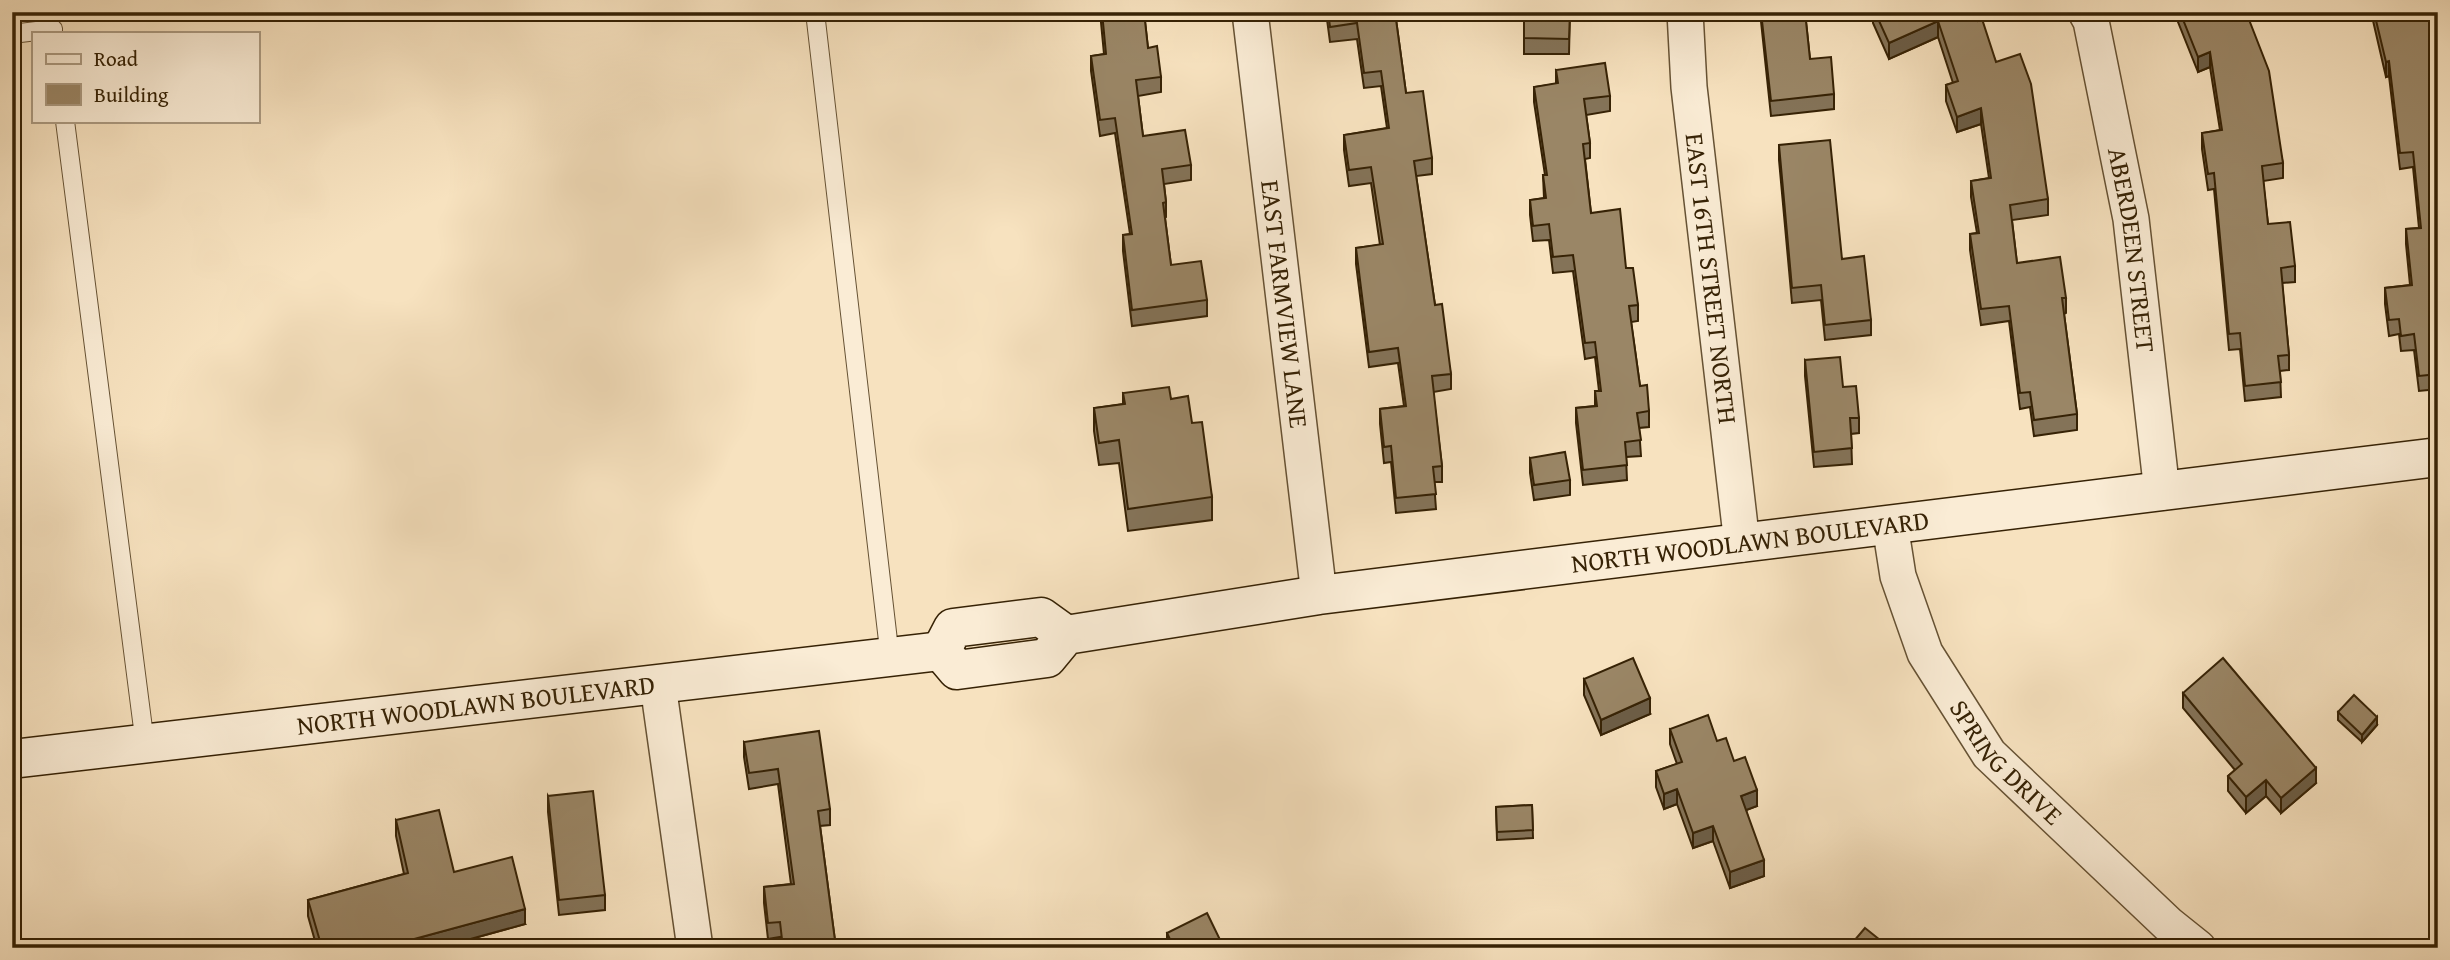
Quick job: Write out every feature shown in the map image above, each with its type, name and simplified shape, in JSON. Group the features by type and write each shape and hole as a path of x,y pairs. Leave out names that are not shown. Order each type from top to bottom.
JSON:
{"main road":[{"name":"NORTH WOODLAWN BOULEVARD","path":"12,759 941,651 957,670 1047,658 1066,635 1319,596 2438,457"}],"street":[{"name":"EAST FARMVIEW LANE","path":"1250,12 1319,596"},
{"name":"EAST 16TH STREET NORTH","path":"1685,12 1689,87 1742,544"},
{"name":"ABERDEEN STREET","path":"2087,12 2131,219 2162,492"},
{"name":"SPRING DRIVE","path":"1890,525 1898,576 1925,653 1989,754 2168,924 2198,948"},
{"path":"658,685 695,948"}],"lane":[{"path":"815,12 890,658"},
{"path":"12,34 52,29 53,32"},
{"path":"65,122 145,744"}],"building":[{"path":"1102,12 1144,12 1148,48 1157,46 1161,77 1136,80 1143,136 1185,130 1191,165 1162,169 1166,202 1163,203 1171,265 1201,261 1207,300 1132,310 1123,235 1132,234 1115,118 1100,120 1091,56 1106,54"},
{"path":"1328,12 1395,12 1406,93 1423,91 1432,158 1414,161 1435,305 1442,304 1451,374 1432,376 1442,466 1433,467 1436,494 1396,498 1391,446 1384,447 1380,409 1406,406 1398,348 1369,352 1356,248 1383,244 1371,167 1349,170 1344,135 1389,128 1381,71 1364,73 1357,23 1330,27"},
{"path":"1524,12 1570,12 1569,39 1524,38"},
{"path":"1761,12 1805,12 1810,59 1831,57 1834,94 1771,101"},
{"path":"1875,12 1974,12 1978,21 1982,19 1996,62 2020,54 2031,84 2048,199 2010,205 2017,263 2060,257 2066,298 2062,298 2077,414 2034,420 2030,392 2020,393 2009,306 1981,309 1970,234 1979,233 1971,181 1991,178 1981,108 1957,117 1946,85 1958,81 1938,21 1889,43"},
{"path":"2180,12 2246,12 2269,71 2283,163 2262,166 2268,224 2290,222 2295,266 2281,268 2289,355 2278,356 2281,382 2245,386 2240,333 2229,334 2214,173 2208,174 2202,133 2222,130 2210,52 2198,57"},
{"path":"2374,12 2423,12 2424,18 2438,14 2438,374 2419,376 2414,334 2401,336 2399,319 2389,320 2385,288 2412,285 2406,229 2421,228 2413,152 2400,153 2389,61 2386,62"},
{"path":"1605,63 1610,96 1584,99 1590,143 1583,144 1591,213 1620,209 1626,268 1633,268 1638,305 1629,306 1640,386 1647,385 1649,411 1637,413 1641,440 1625,442 1627,465 1583,470 1576,408 1597,406 1595,391 1601,391 1595,342 1585,343 1573,255 1553,257 1549,224 1533,226 1530,200 1546,198 1543,175 1547,175 1534,87 1558,83 1556,70"},
{"path":"1830,140 1842,259 1864,256 1871,320 1825,325 1821,285 1792,288 1779,145"},
{"path":"1840,357 1843,387 1856,386 1859,418 1850,418 1852,448 1814,452 1805,360"},
{"path":"1169,387 1171,399 1188,396 1192,423 1202,422 1212,497 1128,509 1119,440 1099,443 1094,408 1125,404 1123,393"},
{"path":"1565,452 1570,480 1534,485 1530,458"},
{"path":"1633,658 1650,698 1601,720 1584,679"},
{"path":"2223,658 2316,768 2281,798 2266,780 2246,797 2228,776 2242,764 2183,693"},
{"path":"2354,695 2377,717 2362,735 2338,712"},
{"path":"1708,715 1717,741 1726,738 1734,761 1745,757 1757,790 1741,796 1764,860 1730,872 1713,826 1693,833 1677,789 1664,794 1656,771 1682,762 1670,729"},
{"path":"819,731 830,809 818,811 836,948 783,948 780,922 768,923 764,887 794,884 778,769 749,773 744,742"},
{"path":"593,791 605,895 559,900 548,796"},
{"path":"1532,805 1533,830 1497,832 1496,807"},
{"path":"439,810 454,872 512,857 525,909 381,948 322,948 308,900 408,873 396,820"},
{"path":"1207,913 1224,948 1174,948 1167,933"},
{"path":"1865,928 1890,948 1848,948"}]}
